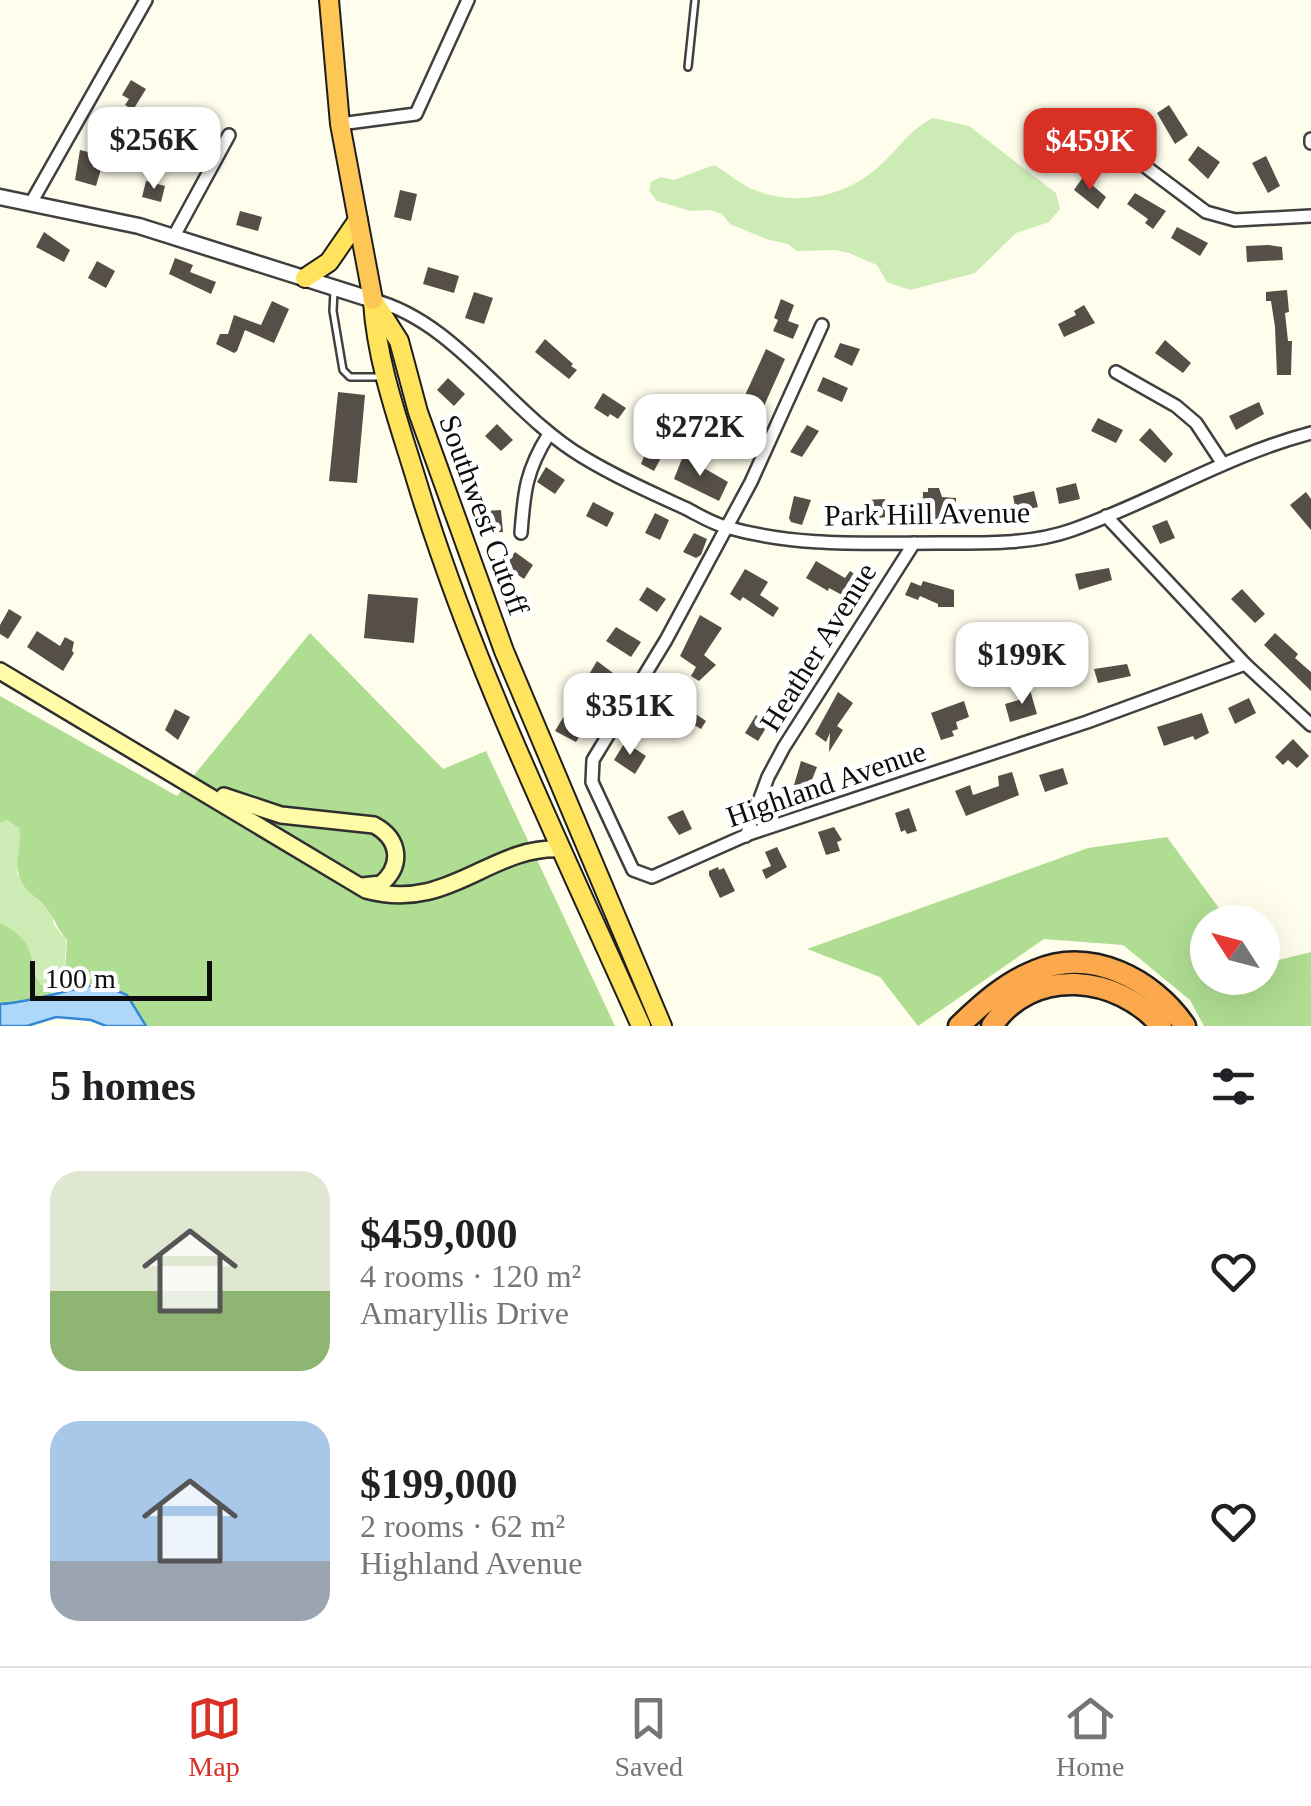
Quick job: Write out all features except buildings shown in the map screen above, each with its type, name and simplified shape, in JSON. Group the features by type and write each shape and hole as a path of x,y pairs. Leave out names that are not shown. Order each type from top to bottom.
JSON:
{"highway":[{"name":"Southwest Cutoff","path":"329,0 340,124 372,300"},
{"path":"959,1026 1004,986 1056,964 1082,963 1109,967 1133,978 1157,994 1185,1026"},
{"path":"992,1026 1018,1000 1037,990 1064,984 1090,984 1115,990 1144,1008 1161,1026"}],"main road":[{"path":"305,278 329,262 358,220"},
{"name":"Southwest Cutoff","path":"372,300 376,346 422,500 454,590 495,696 641,1026"},
{"name":"Southwest Cutoff","path":"372,300 400,340 418,412 477,580 662,1026"},
{"path":"454,590 477,580"},
{"path":"0,671 188,781 342,879 391,897 426,894 530,850 562,849"},
{"path":"188,781 281,815 374,825 384,830 397,855 387,878 381,884 366,886 342,879"}],"street":[{"path":"30,203 146,0"},
{"path":"340,124 416,114 468,0"},
{"path":"174,236 229,135"},
{"path":"1114,142 1206,212 1234,220 1311,216"},
{"path":"0,197 174,236 372,300"},
{"name":"Park Hill Avenue","path":"372,300 397,306 454,348 549,434 624,481 724,527 801,542 1044,538 1106,516 1223,464 1311,433"},
{"path":"724,527 751,482 822,326"},
{"path":"1116,372 1176,406 1196,423 1223,464"},
{"path":"521,533 525,481 549,434"},
{"path":"1106,516 1245,664 1311,724"},
{"name":"Highland Avenue","path":"724,527 666,640 593,760 592,782 626,859 633,870 652,877 746,836 1087,722 1245,664"},
{"name":"Heather Avenue","path":"746,836 784,747 914,543"}],"lane":[{"path":"688,67 695,0"},
{"path":"334,288 343,370 350,377 385,377"}],"green space":[{"path":"933,118 969,126 1056,193 1060,209 1049,222 1016,233 975,273 910,290 887,282 877,265 849,253 797,251 788,244 730,224 722,214 691,211 657,201 649,191 651,182 661,177 674,180 714,165 762,193 796,198 831,193 862,179"},
{"path":"310,633 443,769 486,751 615,1026 146,1026 130,1002 113,990 64,990 67,940 47,908 21,882 17,864 19,828 6,820 0,823 0,696 177,796"},
{"path":"5,820 21,833 17,874 52,914 54,925 66,940 64,990 52,993 39,986 34,977 35,966 0,923 0,823"},
{"path":"1167,837 1217,905 1190,905 1190,995 1280,995 1280,960 1311,952 1311,1026 1204,1026 1190,1000 1123,945 1044,939 918,1026 880,977 807,949 1088,848"},
{"path":"0,923 24,941 37,978 52,993 24,1002 0,1004"}],"water":[{"path":"101,984 127,995 146,1026 106,1026 91,1020 56,1017 27,1026 0,1026 0,1004"}]}
